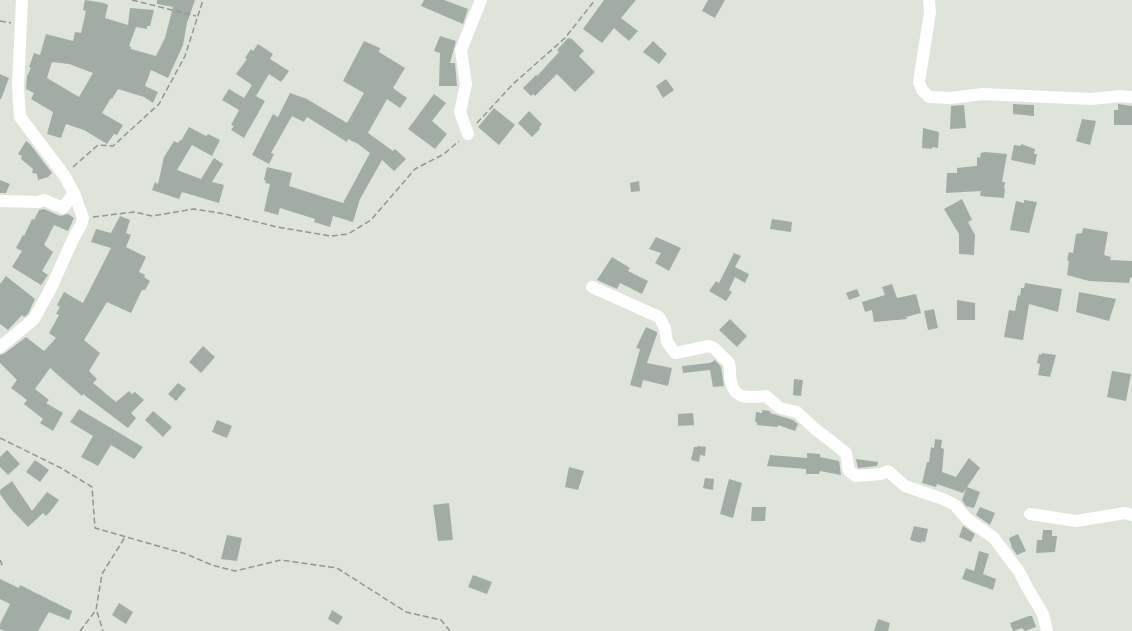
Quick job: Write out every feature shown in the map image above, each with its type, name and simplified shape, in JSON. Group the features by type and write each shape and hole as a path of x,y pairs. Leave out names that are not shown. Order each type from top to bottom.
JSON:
{"street":[{"path":"0,347 34,319 83,218 74,192 64,175 21,117 18,87 22,0"},
{"path":"468,134 460,112 466,84 461,50 481,0"},
{"path":"929,0 930,12 919,82 922,90 929,97 983,94 1091,99 1120,96 1132,98"},
{"path":"0,201 38,202 44,200 63,208 74,192"},
{"path":"592,287 659,317 665,328 667,342 675,354 709,346 714,348 729,363 730,381 734,392 743,397 766,396 780,408 797,412 846,453 849,471 856,476 881,474 888,471 905,486 943,499 955,506 967,519 994,538 1020,573 1043,614 1047,631"},
{"path":"1030,514 1076,521 1125,513 1132,515"}],"path":[{"path":"132,0 196,16"},
{"path":"64,175 98,145 113,146 159,104 185,56 203,0"},
{"path":"83,218 134,212 152,216 194,209 320,235 348,234 371,220 415,169 444,154 468,134 513,84 565,38 595,0"},
{"path":"0,438 61,468 92,487 95,528 186,554 212,565 235,571 281,560 337,568 406,612 441,620 450,631"},
{"path":"80,631 96,610 102,574 125,537"},
{"path":"0,560 2,564 0,566"},
{"path":"96,610 103,631"}],"building":[{"path":"85,0 104,3 108,5 105,18 128,25 130,8 154,10 150,26 147,26 147,29 136,27 129,46 131,49 156,56 165,38 173,7 157,4 157,0 195,0 187,23 183,45 168,78 151,70 145,86 158,92 153,103 144,97 118,89 111,98 102,113 123,125 117,135 114,134 107,144 84,130 66,124 61,138 47,134 53,112 31,99 34,93 26,89 27,76 31,68 29,67 34,53 40,55 46,34 73,41 75,32 81,33 86,11 83,10","holes":["52,62 69,64 93,73 79,97 47,78"]},
{"path":"424,0 444,0 468,9 463,24 421,6"},
{"path":"604,0 636,0 621,18 638,31 629,41 614,28 602,43 583,29"},
{"path":"708,0 725,0 715,18 702,11"},
{"path":"440,36 456,41 450,63 455,63 457,86 439,86 440,53 434,51"},
{"path":"568,38 584,51 579,56 595,72 575,92 557,74 535,96 533,94 531,96 523,88 559,52 557,50"},
{"path":"364,41 380,48 379,52 405,68 393,88 407,98 400,108 387,99 368,133 393,151 395,149 406,159 394,171 382,160 360,199 353,222 333,216 330,227 314,222 315,219 280,208 278,215 264,211 270,184 265,183 264,180 267,167 292,173 289,186 343,203 370,153 348,139 347,142 307,117 304,122 292,116 271,153 274,154 269,164 252,155 273,114 278,117 290,93 307,99 347,123 364,93 343,81"},
{"path":"653,41 667,54 659,64 643,52"},
{"path":"258,44 273,54 270,59 289,71 281,82 269,74 256,96 265,101 244,138 231,130 234,126 231,125 239,110 222,100 229,89 244,98 252,85 236,74 251,49 253,51"},
{"path":"0,74 9,78 1,99 0,99"},
{"path":"666,79 674,90 663,98 656,86"},
{"path":"434,94 446,103 432,121 447,134 435,149 408,129"},
{"path":"1013,104 1034,105 1034,116 1013,114"},
{"path":"1118,104 1132,106 1132,125 1114,125 1114,110 1118,110"},
{"path":"964,105 966,128 950,129 951,106"},
{"path":"494,108 515,125 499,145 478,127"},
{"path":"529,111 542,124 532,137 518,123"},
{"path":"1082,119 1096,121 1090,145 1076,141"},
{"path":"189,127 220,140 212,156 192,145 177,170 201,179 214,158 223,164 212,182 224,185 219,203 182,192 179,199 152,190 155,182 158,184 164,157 174,141 178,143 181,141"},
{"path":"923,128 939,132 938,148 922,148"},
{"path":"26,141 52,173 48,177 38,180 37,174 32,173 33,169 21,159 22,156 18,154"},
{"path":"1021,144 1035,149 1034,154 1037,154 1035,165 1011,160 1014,145 1021,146"},
{"path":"981,153 1007,154 1002,182 1005,182 1004,198 980,196 981,191 946,193 947,173 957,173 957,168 977,166 977,157 980,158"},
{"path":"0,180 10,184 6,193 0,193"},
{"path":"639,181 640,191 631,192 630,183"},
{"path":"962,199 972,220 968,222 975,235 974,255 959,254 959,234 944,209"},
{"path":"1024,200 1037,202 1029,233 1010,230 1016,201 1024,203"},
{"path":"44,209 60,216 68,214 74,218 68,231 54,225 44,245 53,252 42,271 48,275 41,285 12,267 22,251 16,248 23,235 39,210"},
{"path":"120,216 130,220 126,233 131,235 126,247 146,257 139,272 150,281 145,290 142,290 131,313 107,302 84,340 100,353 89,371 97,379 93,383 116,402 129,391 132,394 135,392 144,400 131,413 136,418 128,428 83,394 82,396 50,368 35,389 49,400 46,403 63,413 53,431 40,423 43,419 24,404 27,400 11,388 17,380 0,363 0,355 26,337 44,351 56,338 49,333 59,315 56,314 60,307 57,305 64,292 83,303 111,248 91,242 96,229 111,233"},
{"path":"772,219 792,222 791,232 770,229"},
{"path":"1083,228 1108,232 1104,255 1111,257 1110,260 1132,261 1132,278 1130,277 1129,283 1089,281 1067,275 1069,252 1073,253 1076,234 1082,233"},
{"path":"656,237 681,248 669,271 655,263 661,253 649,249"},
{"path":"734,253 741,256 735,267 749,274 745,283 735,277 729,290 732,292 726,301 709,291 716,281 719,283"},
{"path":"612,257 630,268 628,271 648,281 642,294 620,283 617,289 597,280"},
{"path":"6,276 35,299 28,314 24,317 22,315 8,330 0,324 0,284"},
{"path":"1025,283 1062,289 1058,312 1029,304 1023,340 1004,337 1009,310 1015,311 1018,295 1020,296 1021,288 1024,288"},
{"path":"892,284 897,298 916,294 921,313 906,317 907,319 874,322 872,310 865,312 862,302 885,295 882,287"},
{"path":"857,289 860,296 849,300 846,293"},
{"path":"1079,292 1116,299 1109,321 1076,312"},
{"path":"957,300 975,303 975,320 957,320"},
{"path":"934,309 938,328 928,330 924,311"},
{"path":"730,319 747,336 737,347 719,330"},
{"path":"646,327 657,332 647,363 672,368 668,386 643,380 641,388 630,385 640,349 636,348"},
{"path":"203,346 215,357 201,373 189,362"},
{"path":"1039,354 1056,355 1050,377 1038,375 1040,364 1037,363"},
{"path":"715,360 721,367 724,386 713,387 710,370 683,373 682,366 710,363"},
{"path":"1112,371 1131,374 1126,401 1107,397"},
{"path":"794,379 803,380 801,396 793,395"},
{"path":"178,383 186,389 176,401 168,394"},
{"path":"79,409 143,447 134,459 111,445 98,466 81,457 93,436 70,422"},
{"path":"762,410 793,420 798,424 795,431 778,425 778,427 757,425 756,412 762,413"},
{"path":"153,411 172,427 163,437 145,420"},
{"path":"693,413 694,425 678,426 678,414"},
{"path":"217,420 232,426 227,438 212,432"},
{"path":"935,439 942,440 941,448 944,449 942,472 956,477 969,458 980,468 967,487 980,492 974,508 966,506 962,500 966,489 963,493 937,484 936,487 922,483"},
{"path":"694,447 706,447 705,456 700,455 699,462 691,460"},
{"path":"7,450 20,464 8,475 0,467 0,457"},
{"path":"807,453 820,454 820,457 839,461 841,475 820,471 819,474 806,474 806,469 767,466 770,455 807,458"},
{"path":"856,459 878,462 877,466 858,468"},
{"path":"35,460 49,470 40,482 26,472"},
{"path":"569,467 584,471 578,490 565,487"},
{"path":"705,478 714,479 713,490 703,488"},
{"path":"729,479 742,483 733,518 720,514"},
{"path":"12,481 32,511 47,492 59,500 46,516 43,513 28,527 0,494 0,490"},
{"path":"449,503 453,540 438,541 433,505"},
{"path":"752,507 766,507 765,521 751,521"},
{"path":"980,507 995,513 990,525 976,515"},
{"path":"914,526 928,529 925,542 910,540"},
{"path":"963,526 975,534 971,542 959,537"},
{"path":"1043,530 1052,530 1052,536 1057,536 1055,552 1036,553 1037,540 1042,540"},
{"path":"1018,534 1026,551 1017,555 1009,538"},
{"path":"227,535 242,538 237,561 221,559"},
{"path":"979,551 989,554 983,574 996,579 993,590 962,579 966,568 974,571"},
{"path":"473,575 492,582 487,594 468,587"},
{"path":"0,579 19,588 20,585 72,611 69,620 49,612 38,631 0,629 0,624 10,604 0,599"},
{"path":"119,603 133,612 126,624 112,615"},
{"path":"332,610 343,617 338,625 328,619"},
{"path":"1032,616 1036,627 1025,631 1022,628 1013,631 1010,623"},
{"path":"878,619 890,623 888,631 874,631"}]}
